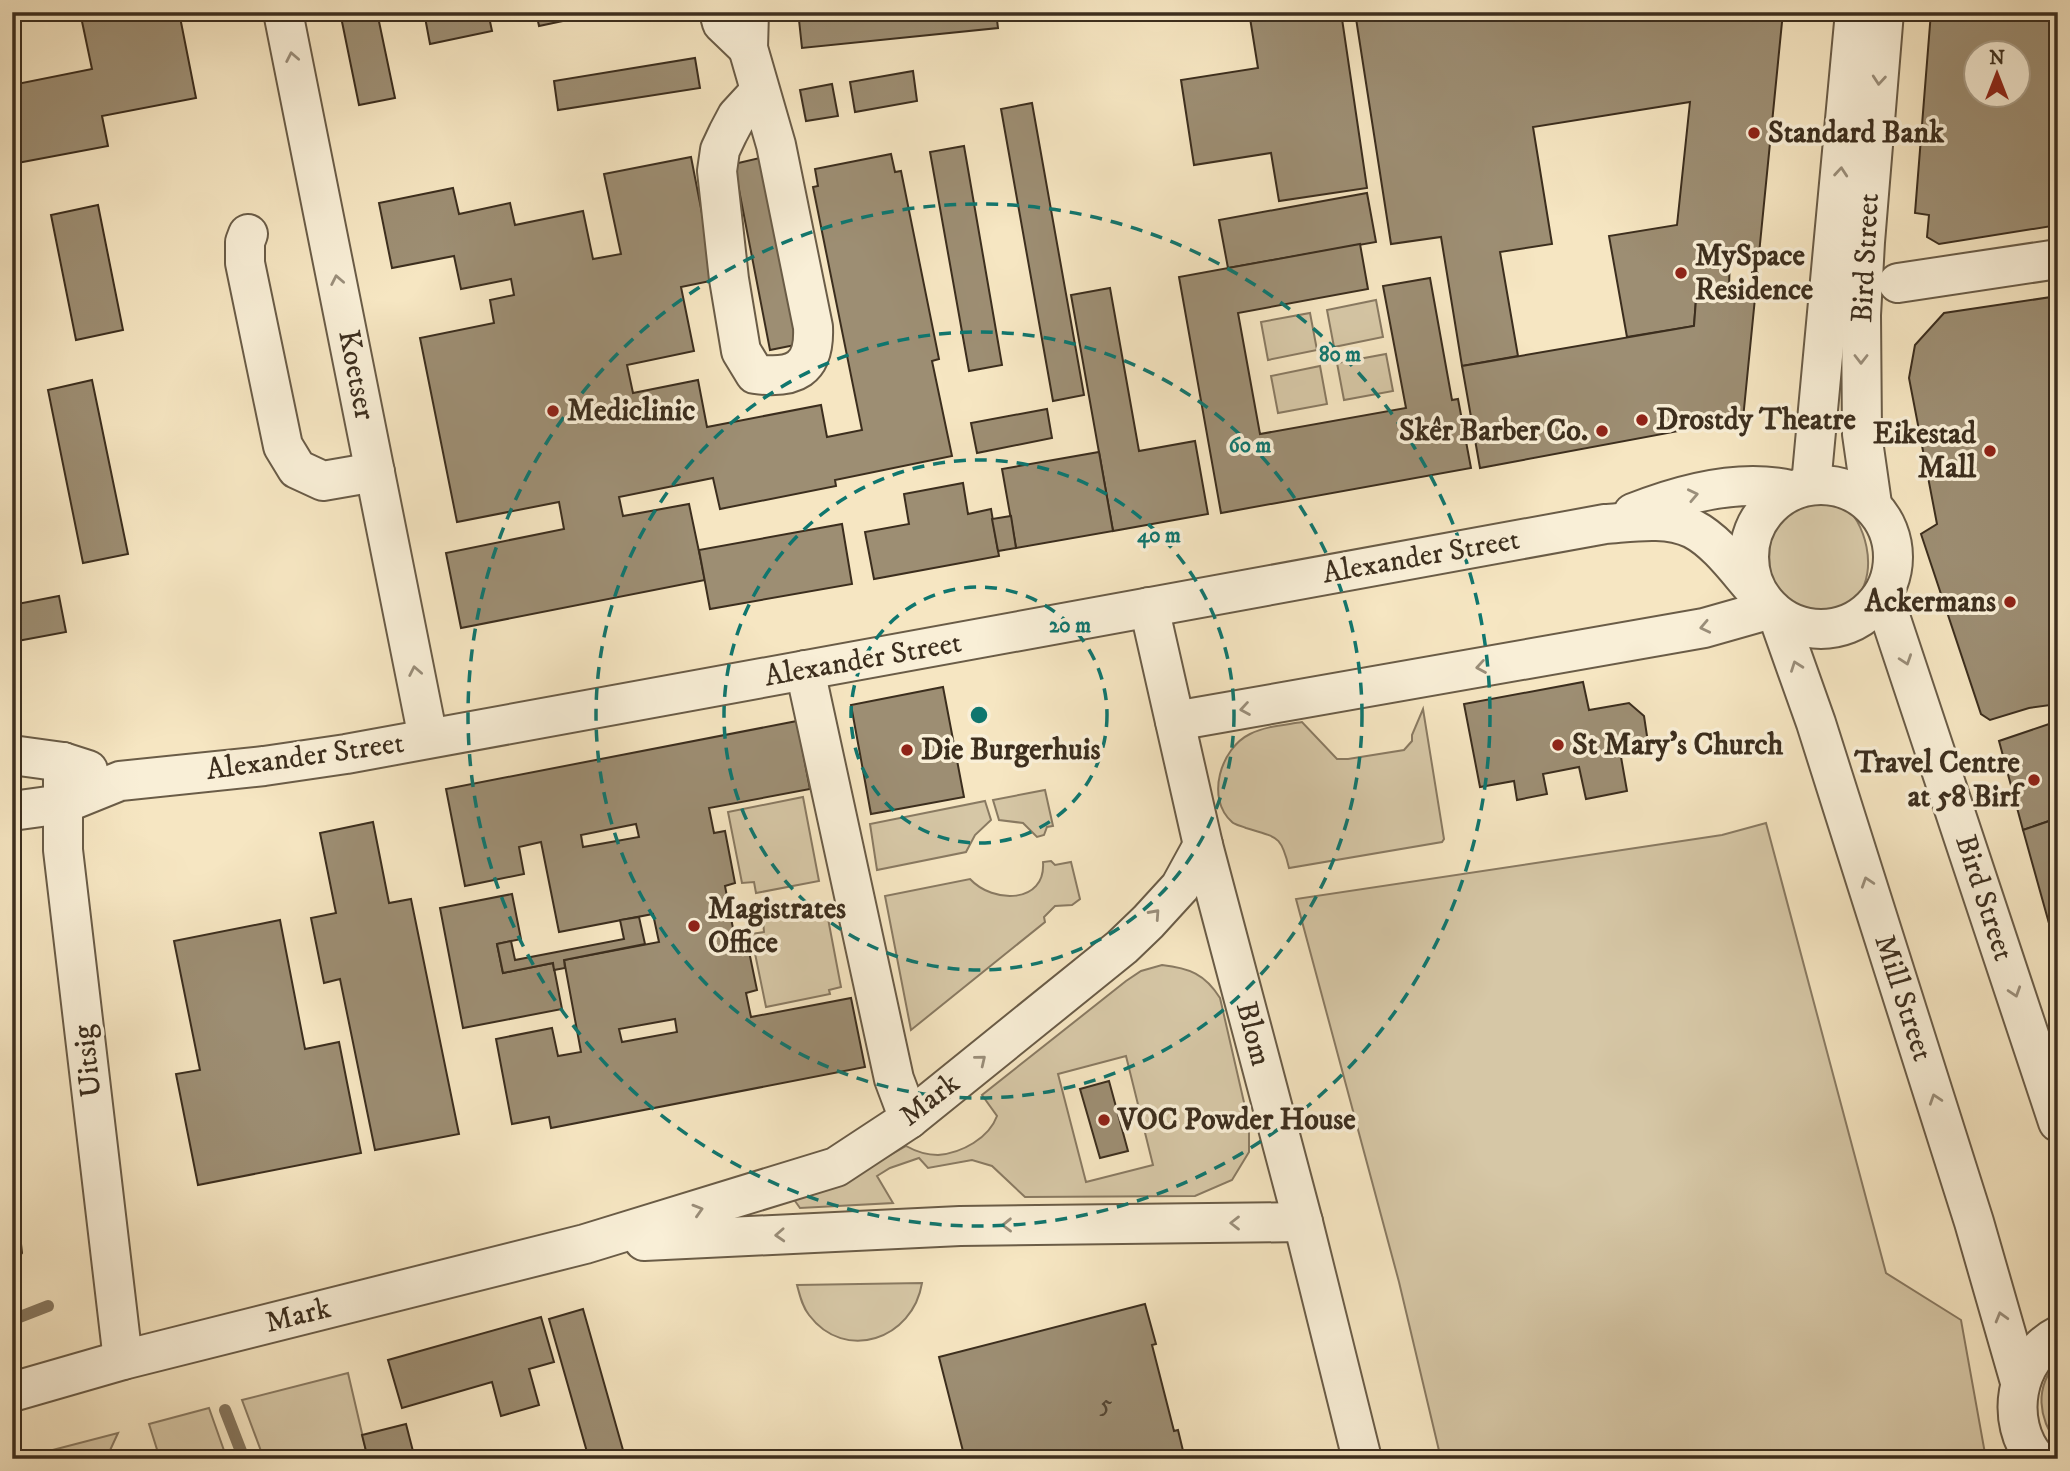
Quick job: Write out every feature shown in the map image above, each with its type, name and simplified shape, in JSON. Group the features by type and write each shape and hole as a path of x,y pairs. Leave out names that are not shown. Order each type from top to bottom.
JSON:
{"street":[{"name":"Koetser","path":"283,12 428,738"},
{"path":"719,12 722,23 748,30 760,91 776,145 813,327 814,346 809,360 792,373 773,376 755,374 741,351 729,279 717,171 720,149 728,132 737,116 760,91"},
{"name":"Bird Street","path":"1801,487 1855,12"},
{"name":"Bird Street","path":"1872,505 1862,434 1861,315 1864,242 1884,12"},
{"path":"248,234 245,242 245,263 283,446 297,469 323,481 375,472"},
{"path":"1898,283 2058,259"},
{"path":"1833,485 1854,492 1872,505 1884,520 1892,538 1892,577 1883,595 1869,612 1850,624 1829,629 1806,628 1768,605 1750,563 1751,542 1757,521 1771,503 1801,487 1833,485"},
{"name":"Alexander Street","path":"1605,524 1661,502 1727,487 1801,487"},
{"name":"Alexander Street","path":"12,811 64,804 120,782 346,754 1605,524 1653,522 1693,529 1713,544 1768,605"},
{"name":"Bird Street","path":"1883,595 2058,1122"},
{"path":"1175,720 1704,628 1768,605"},
{"name":"Mill Street","path":"1768,605 1816,723 1962,1183 2020,1382"},
{"name":"Blom","path":"1149,607 1203,845 1303,1222 1362,1459"},
{"path":"805,670 894,1079 909,1119"},
{"name":"Alexander Street","path":"12,755 64,762 120,782"},
{"name":"Uitsig","path":"64,762 64,850 123,1360"},
{"name":"Mark","path":"12,1392 123,1360 586,1244 836,1167 909,1119 1122,947 1180,887 1203,845"},
{"name":"Mark","path":"586,1244 960,1226 1303,1222"},
{"path":"2036,1459 2021,1433 2017,1408 2020,1382 2031,1360 2049,1340 2058,1336"}],"shaded area":[{"path":"1376,300 1383,337 1334,347 1327,310"},
{"path":"1310,313 1317,350 1268,360 1261,322"},
{"path":"1386,354 1393,391 1344,400 1337,363"},
{"path":"1320,366 1327,404 1278,413 1271,376"},
{"path":"1822,496 1842,503 1857,522 1867,547 1867,573 1858,596 1848,605 1836,612 1810,614 1786,603 1778,593 1770,573 1770,541 1780,512 1786,506"},
{"path":"1423,709 1444,839 1442,842 1289,868 1283,849 1276,839 1235,824 1224,812 1218,787 1224,762 1231,750 1250,734 1269,727 1302,722 1337,759 1348,759 1404,750 1412,741"},
{"path":"1045,790 1053,826 1047,827 1044,835 1037,837 1023,823 999,820 993,800"},
{"path":"803,797 819,881 756,893 754,882 742,883 728,812"},
{"path":"985,801 991,820 975,835 966,852 877,870 870,824"},
{"path":"1766,823 1886,1273 1961,1320 1986,1459 1441,1459 1399,1282 1296,899 1722,835"},
{"path":"1051,861 1055,865 1071,862 1080,899 1072,905 1055,906 1044,917 1045,922 911,1030 885,896 970,879 992,893 1016,896 1036,886 1042,876 1043,862"},
{"path":"826,908 841,987 829,990 830,994 766,1007 751,934 764,932 763,921"},
{"path":"1162,965 1188,970 1208,983 1220,998 1249,1124 1249,1152 1232,1180 1195,1196 1025,1197 992,1166 972,1160 928,1168 919,1158 890,1168 877,1176 893,1203 800,1208 795,1201 798,1195 876,1163 906,1146 938,1155 965,1148 973,1143 988,1131 997,1116 982,1095 1141,971","holes":["1126,1056 1153,1165 1086,1182 1058,1074"]},
{"path":"922,1283 916,1302 906,1318 892,1330 876,1338 858,1341 841,1338 824,1330 807,1312 797,1285"},
{"path":"2058,1361 2058,1445 2046,1424 2042,1392 2050,1371"},
{"path":"348,1373 368,1459 264,1459 242,1400"},
{"path":"209,1408 227,1459 160,1459 149,1424"},
{"path":"118,1433 106,1459 18,1459"}],"building":[{"path":"80,12 179,12 196,98 102,116 108,146 12,164 12,85 92,69"},
{"path":"340,12 377,12 395,98 359,105"},
{"path":"424,12 488,12 492,31 430,44"},
{"path":"536,12 601,12 601,13 539,26"},
{"path":"874,12 996,12 998,28 802,48 799,20"},
{"path":"1291,12 1341,12 1367,188 1279,201 1271,153 1194,165 1181,80 1258,68 1250,18"},
{"path":"1355,12 1783,12 1759,254 1730,254 1729,288 1697,286 1694,326 1627,337 1609,236 1677,225 1690,102 1533,127 1552,244 1500,252 1518,356 1462,366 1441,237 1391,244"},
{"path":"1931,12 2058,12 2058,225 1939,244 1927,237 1929,215 1915,213"},
{"path":"695,58 700,88 558,110 554,81"},
{"path":"913,71 917,101 855,112 850,82"},
{"path":"832,84 838,116 806,121 800,90"},
{"path":"1032,103 1084,395 1053,401 1001,109"},
{"path":"964,146 1002,365 969,371 930,152"},
{"path":"891,154 895,172 901,171 939,359 932,361 952,456 835,480 836,486 720,509 713,478 619,497 623,516 689,504 705,580 461,628 446,553 564,529 559,502 457,522 420,338 494,323 490,300 514,295 511,279 461,289 454,256 392,268 379,203 453,188 459,214 510,203 515,225 583,211 593,259 621,254 604,174 691,157 715,280 681,287 694,351 627,365 633,393 698,380 707,427 821,405 827,437 862,430 813,187 818,186 815,169"},
{"path":"764,157 800,344 770,350 734,164"},
{"path":"1367,193 1376,242 1228,268 1219,220"},
{"path":"98,205 123,330 76,340 51,215"},
{"path":"1360,244 1368,289 1238,313 1260,434 1406,408 1383,286 1430,278 1452,400 1458,399 1471,468 1221,513 1179,277"},
{"path":"1697,286 1756,288 1743,419 1480,468 1462,366 1694,326"},
{"path":"1110,288 1139,451 1195,441 1208,514 1113,531 1071,295"},
{"name":"Eikestad Mall","path":"2058,296 2058,704 2029,708 1990,720 1981,714 1921,534 1937,524 1909,378 1915,345 1944,313"},
{"path":"92,380 128,554 83,563 48,390"},
{"path":"1047,409 1052,438 977,453 971,423"},
{"path":"1099,452 1113,531 1016,548 1002,469"},
{"path":"963,483 968,514 991,509 999,556 874,579 865,532 909,524 904,494"},
{"path":"1011,516 1016,548 998,551 992,519"},
{"path":"842,524 852,584 710,609 699,550"},
{"path":"59,596 66,632 12,642 12,605"},
{"name":"St Mary's Church","path":"1583,682 1589,710 1629,703 1644,716 1647,736 1640,754 1621,757 1627,791 1586,799 1579,767 1543,774 1547,794 1517,800 1514,781 1480,787 1464,704"},
{"name":"Die Burgerhuis","path":"943,687 964,797 871,814 851,705"},
{"name":"Magistrates Office","path":"797,721 810,789 709,808 714,833 725,831 735,883 725,886 735,939 746,937 757,990 746,993 751,1017 851,998 865,1067 551,1128 549,1117 512,1124 496,1039 552,1028 558,1056 581,1052 564,960 659,942 653,914 559,932 541,842 519,847 524,874 465,886 446,789","holes":["636,824 639,837 583,847 581,835","675,1019 677,1032 622,1042 619,1029"]},
{"name":"Travel Centre at 58 Birf","path":"2058,721 2058,818 2023,830 1999,741"},
{"path":"2058,818 2058,924 2050,927 2023,830"},
{"path":"373,822 389,903 411,899 459,1134 375,1150 340,979 324,983 311,918 336,913 320,833"},
{"path":"512,894 521,939 497,944 503,973 553,963 562,1009 463,1028 440,908"},
{"path":"639,917 645,944 564,960 565,968 554,970 553,963 503,973 497,944 511,941 515,960 624,939 620,920"},
{"path":"280,920 305,1049 339,1042 361,1153 198,1185 176,1074 200,1070 174,941"},
{"name":"VOC Powder House","path":"1109,1081 1128,1151 1100,1158 1080,1089"},
{"path":"12,1162 22,1253 12,1267"},
{"path":"1145,1304 1156,1344 1152,1345 1174,1431 1178,1430 1185,1459 965,1459 939,1357"},
{"path":"583,1309 623,1450 592,1459 589,1459 549,1319"},
{"path":"541,1317 554,1362 529,1369 539,1405 501,1416 492,1382 402,1408 388,1360"},
{"path":"406,1424 415,1459 368,1459 362,1435"}],"waterway":[{"path":"12,1320 48,1306"},
{"path":"225,1410 244,1459"}],"place":[{"name":"Standard Bank","path":"1754,133"},
{"name":"MySpace Residence","path":"1681,273"},
{"name":"Mediclinic","path":"553,411"},
{"name":"Drostdy Theatre","path":"1642,420"},
{"name":"Skêr Barber Co.","path":"1602,431"},
{"name":"Eikestad Mall","path":"1990,451"},
{"name":"Ackermans","path":"2010,602"},
{"name":"St Mary's Church","path":"1558,745"},
{"name":"Die Burgerhuis","path":"907,750"},
{"name":"Travel Centre at 58 Birf","path":"2034,780"},
{"name":"Magistrates Office","path":"694,926"},
{"name":"VOC Powder House","path":"1104,1120"}]}
